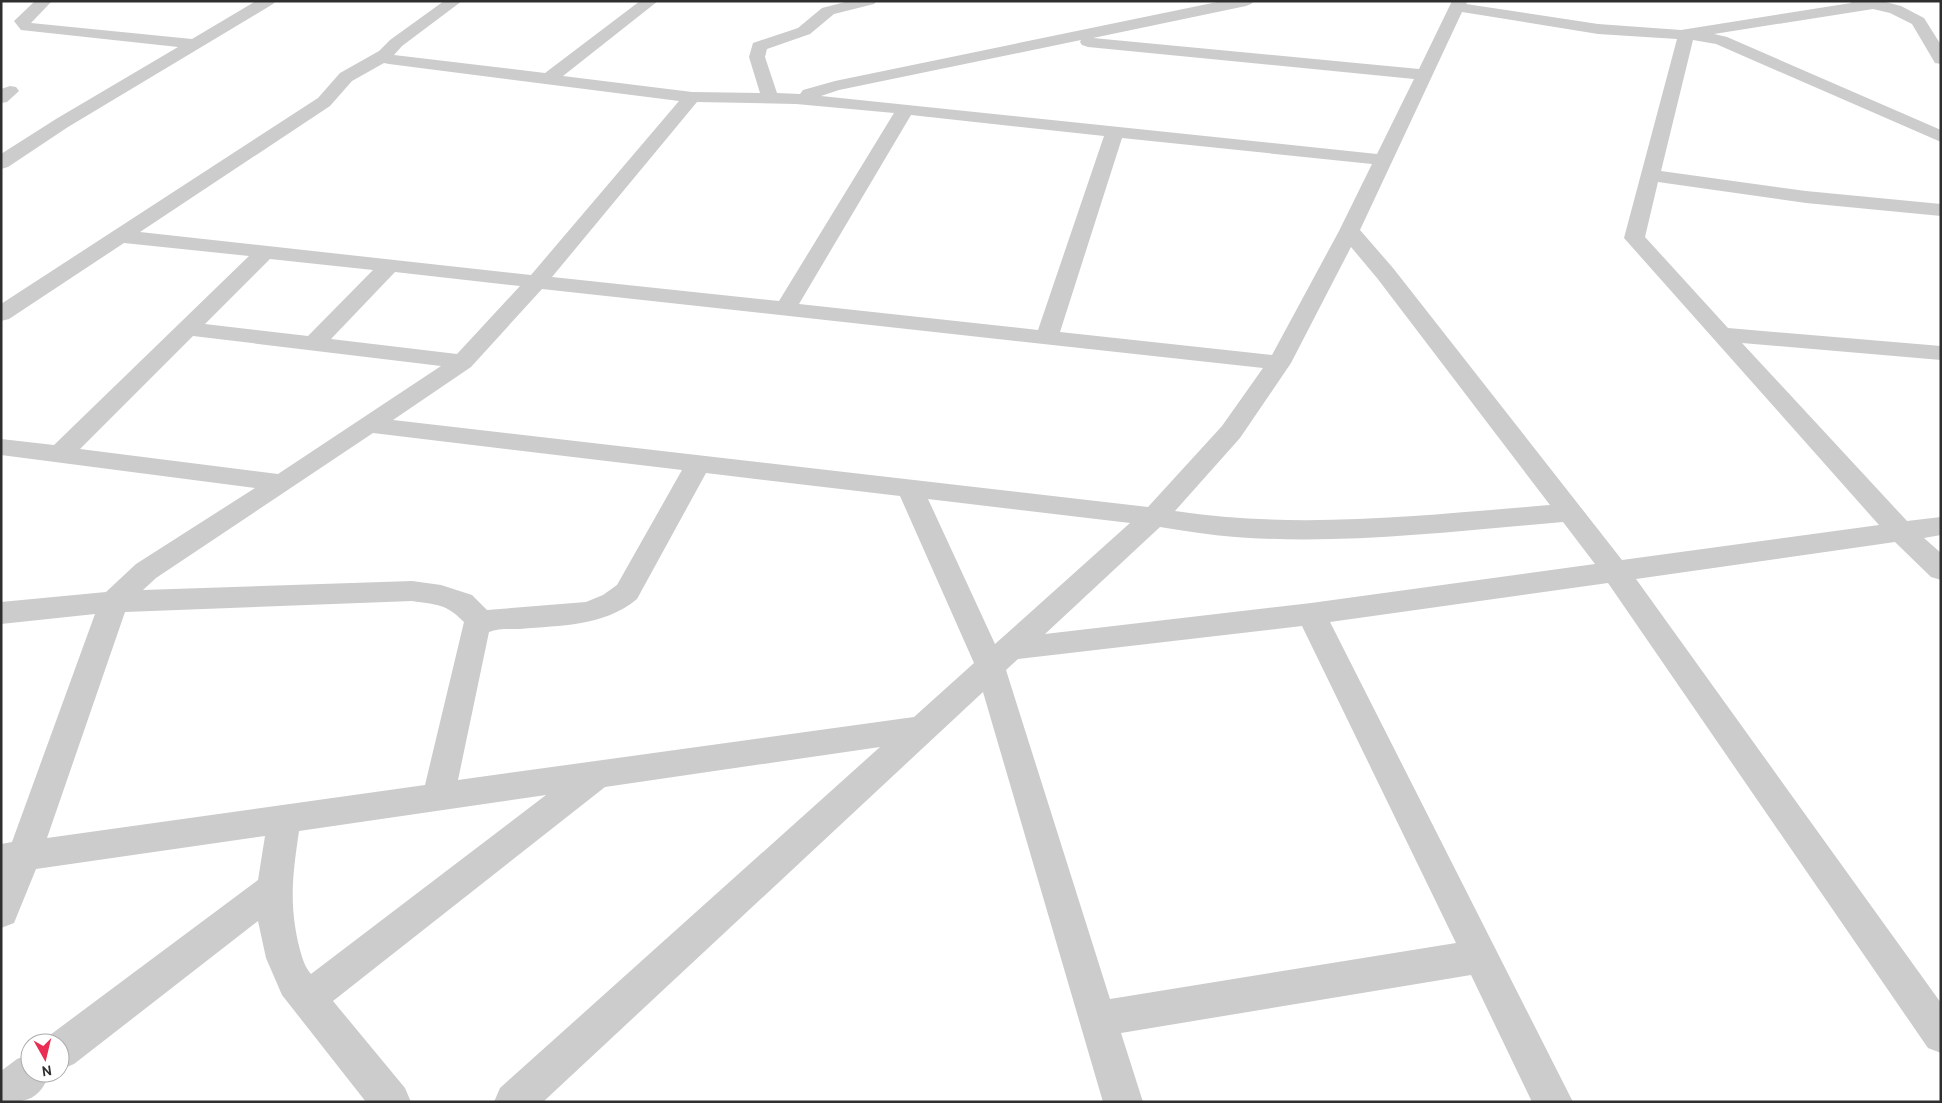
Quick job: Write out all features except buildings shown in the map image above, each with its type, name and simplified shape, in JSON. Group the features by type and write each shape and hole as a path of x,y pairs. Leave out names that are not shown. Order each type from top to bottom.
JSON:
{"street":[{"path":"1,163 62,123 268,1"},
{"path":"1,314 324,102 346,77 385,54 396,43 454,1"},
{"path":"548,79 650,1"},
{"path":"770,98 757,57 760,47 804,31 828,12 869,1"},
{"path":"796,99 835,86 1246,1"},
{"path":"1687,34 1866,2 1895,9 1918,21 1941,59"},
{"path":"35,3 16,26 195,44"},
{"path":"514,1102 919,729 1000,658 1154,517 1231,432 1279,363 1349,231 1459,4 1588,28 1626,32 1687,34 1721,40 1941,137"},
{"path":"1687,34 1634,238 1901,532 1941,570"},
{"path":"1061,40 1425,75"},
{"path":"385,54 389,58 692,97 796,99 906,109 1384,160"},
{"path":"1,912 13,857 114,602 146,572 463,362 536,282 692,97"},
{"path":"785,310 906,109"},
{"path":"1047,338 1114,131"},
{"path":"1650,175 1806,197 1941,210"},
{"path":"1349,231 1385,273 1616,572 1941,1035"},
{"path":"120,236 1279,363"},
{"path":"60,454 265,252"},
{"path":"313,344 389,266"},
{"path":"190,328 463,362"},
{"path":"1721,334 1941,352"},
{"path":"369,425 1236,528 1308,530 1397,527 1569,512"},
{"path":"1,447 282,483"},
{"path":"438,798 476,626 482,622 586,613 601,609 615,602 627,592 698,464"},
{"path":"910,489 1000,658 1098,1019 1123,1102"},
{"path":"1000,658 1941,526"},
{"path":"1,613 114,602 412,591 442,595 462,602 482,622"},
{"path":"1310,614 1553,1102"},
{"path":"13,857 919,729"},
{"path":"308,999 599,774"},
{"path":"284,819 274,888 276,922 284,958 295,983 391,1102"},
{"path":"70,1043 274,888"},
{"path":"1098,1019 1481,956"},
{"path":"1,1096 20,1081"}]}
